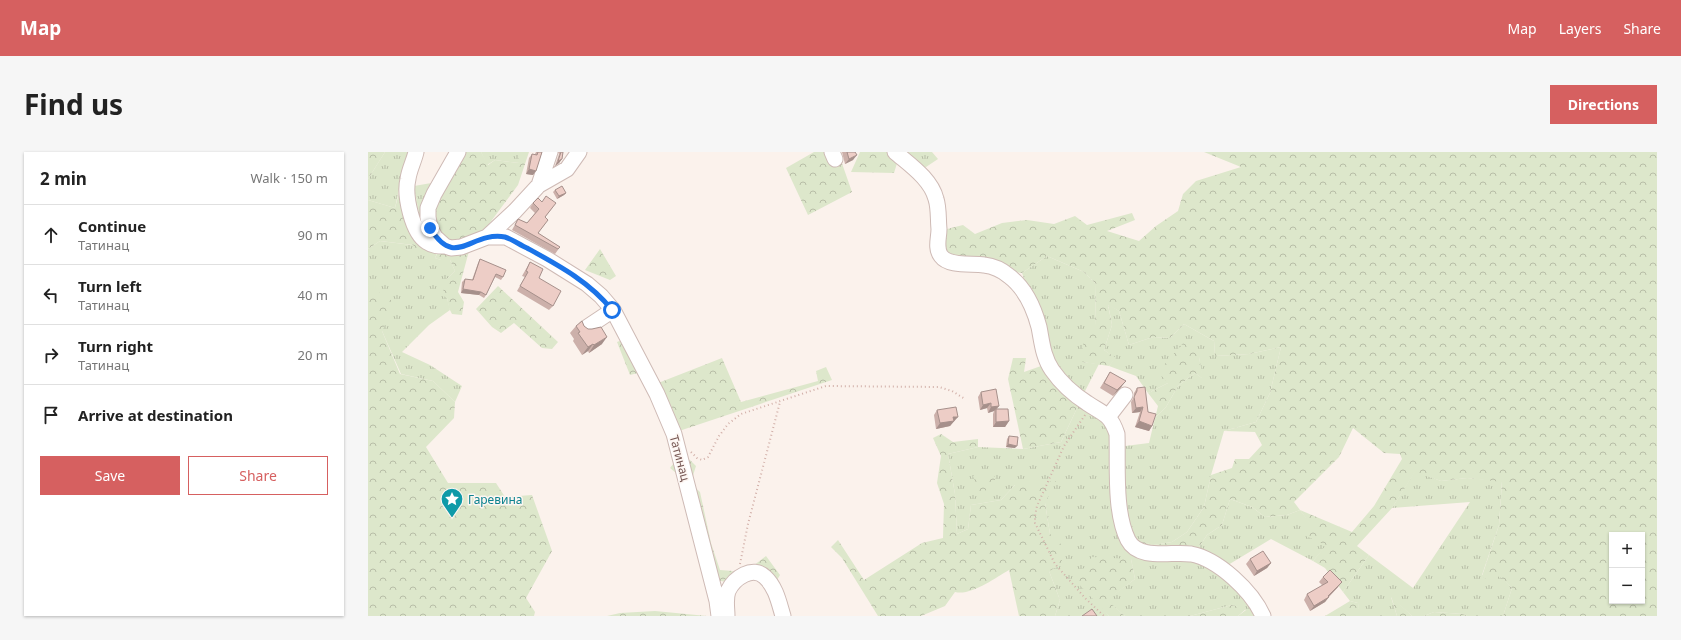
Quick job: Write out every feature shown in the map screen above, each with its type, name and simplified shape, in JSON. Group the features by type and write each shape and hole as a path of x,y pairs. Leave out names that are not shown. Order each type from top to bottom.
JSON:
{"street":[{"name":"Татинац","path":"416,152 407,180 407,203 415,225 425,242 435,246 445,246 451,248 460,248 487,237 515,211 539,185 567,169 579,152"},
{"path":"445,246 435,237 430,228 428,208 434,194 458,152"},
{"name":"Татинац","path":"539,185 550,152"},
{"path":"895,152 923,178 936,200 938,250 943,258 957,263 985,265 996,268 1009,275 1029,299 1033,308 1044,353 1051,369 1066,387 1088,404 1103,412 1114,424 1117,434 1119,505 1122,524 1128,541 1134,548 1145,552 1191,554 1214,564 1233,577 1250,594 1263,616"},
{"name":"Татинац","path":"487,237 506,237 547,259 587,284 601,296 612,310 657,394 674,434 717,601 719,616"},
{"path":"586,328 612,310"},
{"path":"1108,417 1125,395"},
{"path":"727,616 727,597 729,590 737,579 753,571 761,573 771,582 783,616"}],"path":[{"path":"688,448 696,458 702,460 708,457 719,436 728,424 741,414 754,408 780,402 826,386 939,387 952,391 965,399"},
{"path":"737,579 748,524 780,402"},
{"path":"1088,404 1085,414 1064,446 1037,506 1035,516 1036,523 1055,564 1072,584 1104,616"}],"green space":[{"path":"368,152 385,152 368,179"},
{"path":"385,152 410,152 402,175 395,208 368,200 368,179"},
{"path":"454,152 481,152 488,165 495,160 519,163 519,152 529,152 518,185 469,251 458,292 464,302 462,315 452,314 447,298 442,295 447,279 455,271 450,260 435,258 438,252 428,247 420,254 413,245 380,241 368,249 368,200 395,208 400,189 414,186 421,225"},
{"path":"481,152 519,152 519,163 495,160 487,165"},
{"path":"814,152 838,152 852,192 808,215 786,168"},
{"path":"860,152 887,152 898,160 894,173 851,172"},
{"path":"887,152 932,152 938,159 920,171 898,160"},
{"path":"1204,152 1657,152 1657,616 1503,616 1512,588 1499,576 1493,584 1482,576 1499,525 1502,482 1467,478 1441,481 1415,472 1392,508 1357,546 1369,555 1343,592 1325,568 1313,561 1326,545 1306,536 1310,524 1300,510 1287,515 1265,517 1252,507 1230,499 1222,525 1207,535 1191,559 1151,559 1137,540 1153,545 1172,542 1187,532 1204,507 1211,475 1232,468 1235,459 1249,459 1262,445 1255,432 1224,431 1256,422 1270,393 1281,347 1249,354 1215,356 1214,341 1184,324 1170,338 1153,337 1129,345 1119,311 1108,305 1112,325 1104,350 1116,358 1109,366 1082,362 1084,332 1095,326 1096,284 1084,272 1047,256 1022,273 943,262 943,230 963,225 975,234 1002,223 1027,220 1054,224 1075,216 1087,225 1132,213 1135,220 1107,231 1139,241 1156,226 1178,211 1183,194 1196,181 1241,167","holes":["1353,428 1384,453 1400,454 1402,459 1374,506 1352,532 1300,510 1294,502 1339,457"]},
{"path":"437,182 421,225 414,186"},
{"path":"380,241 428,247 438,251 435,258 450,260 455,271 447,279 447,298 450,310 429,325 402,352 430,365 462,386 455,402 433,381 401,374 382,331 368,285 368,249"},
{"path":"600,249 616,276 610,280 585,270"},
{"path":"1047,256 1084,272 1096,284 1095,327 1082,362 1099,364 1083,395 1125,446 1149,443 1155,418 1166,407 1178,386 1195,373 1202,378 1199,357 1168,383 1148,393 1136,376 1109,366 1115,358 1104,350 1112,325 1108,304 1119,311 1129,345 1153,337 1170,338 1184,324 1214,341 1215,356 1249,354 1281,347 1270,393 1256,422 1224,431 1211,475 1204,507 1187,532 1172,542 1153,545 1137,540 1191,559 1207,535 1222,525 1230,499 1252,507 1265,517 1287,515 1300,510 1327,545 1313,561 1271,539 1228,565 1201,564 1232,586 1245,600 1256,616 1238,616 1246,610 1232,605 1190,616 1125,616 1106,600 1135,579 1131,559 1100,605 1109,616 1055,616 1060,600 1049,571 1050,534 1045,503 1015,485 1001,500 971,505 968,529 957,534 955,494 948,454 978,447 1023,449 1061,442 1079,404 1051,357 1022,273"},
{"path":"368,285 395,303 382,331 400,374 433,381 455,402 454,418 426,447 448,483 496,483 505,497 532,495 552,551 526,598 535,612 534,616 368,616"},
{"path":"498,286 558,342 552,349 542,348 514,323 501,333 492,327 476,309"},
{"path":"625,339 642,372 630,375 617,342"},
{"path":"1184,342 1199,357 1203,379 1195,373 1178,386 1166,407 1155,418 1158,406 1148,393 1168,383 1158,372"},
{"path":"722,358 741,402 818,381 816,371 826,367 832,380 679,431 648,387"},
{"path":"1013,358 1026,358 1024,372 1041,366 1079,404 1061,442 1023,449 1008,379"},
{"path":"941,434 953,442 978,439 978,447 948,454 955,494 957,534 968,529 971,505 1001,500 1015,485 1056,481 1045,503 1050,534 1064,547 1061,565 1049,571 1060,600 1055,616 1019,616 1009,570 990,582 975,589 961,593 955,592 945,606 921,616 878,616 842,558 831,547 838,540 864,580 922,543 943,538 944,504 937,483 941,456 933,438"},
{"path":"677,459 690,460 696,466 693,483 700,492 711,543 720,570 733,571 728,582 713,580 682,478 670,468"},
{"path":"1415,471 1441,481 1467,478 1502,481 1499,525 1482,575 1499,575 1512,588 1503,616 1467,616 1463,614 1434,612 1424,616 1412,616 1391,597 1397,616 1359,616 1358,603 1350,601 1343,592 1369,555 1413,588 1470,502 1392,508"},
{"path":"987,474 996,477 991,488 980,493 973,476"},
{"path":"766,556 780,575 774,585 753,566"},
{"path":"1092,557 1131,559 1135,579 1107,600 1125,616 1109,616 1075,580"},
{"path":"1391,596 1412,616 1397,616"},
{"path":"1350,601 1358,603 1360,616 1325,616"},
{"path":"1232,605 1246,609 1238,616 1190,616"},
{"path":"655,611 707,616 607,616 620,613"},
{"path":"1434,612 1463,614 1467,616 1424,616"}],"building":[{"path":"538,152 542,152 536,171 529,169 532,154 537,155"},
{"path":"561,152 563,152 562,159 558,161"},
{"path":"847,152 855,152 857,155 849,159"},
{"path":"562,186 566,193 559,196 555,190"},
{"path":"546,196 556,203 545,217 548,220 538,233 560,247 558,249 515,225 518,219 527,223 539,209 533,203 538,198 542,202"},
{"path":"480,259 506,270 503,277 496,274 486,295 481,292 463,289 465,279 473,280"},
{"path":"530,262 543,269 539,278 561,291 553,306 520,286 528,272 526,271"},
{"path":"582,321 584,326 588,329 601,327 607,337 588,347 578,333 580,332 576,326"},
{"path":"1110,372 1126,381 1117,390 1104,383"},
{"path":"1145,387 1148,412 1156,414 1152,426 1139,421 1143,407 1136,408 1134,397 1137,388"},
{"path":"996,389 999,406 991,407 991,403 983,405 981,392"},
{"path":"956,407 958,417 953,417 954,421 940,423 937,410"},
{"path":"996,409 1008,409 1009,421 996,422"},
{"path":"1009,436 1018,437 1017,446 1008,444"},
{"path":"1263,551 1271,563 1257,571 1250,559"},
{"path":"1330,570 1342,582 1328,596 1329,597 1314,606 1307,594 1328,582 1323,577"},
{"path":"1092,609 1097,616 1082,616"}],"place":[{"name":"Гаревина","path":"452,518"}],"route":[{"path":"430,228 435,237 445,246 451,248 460,248 487,237 506,237 547,259 587,284 601,296 612,310"}]}
